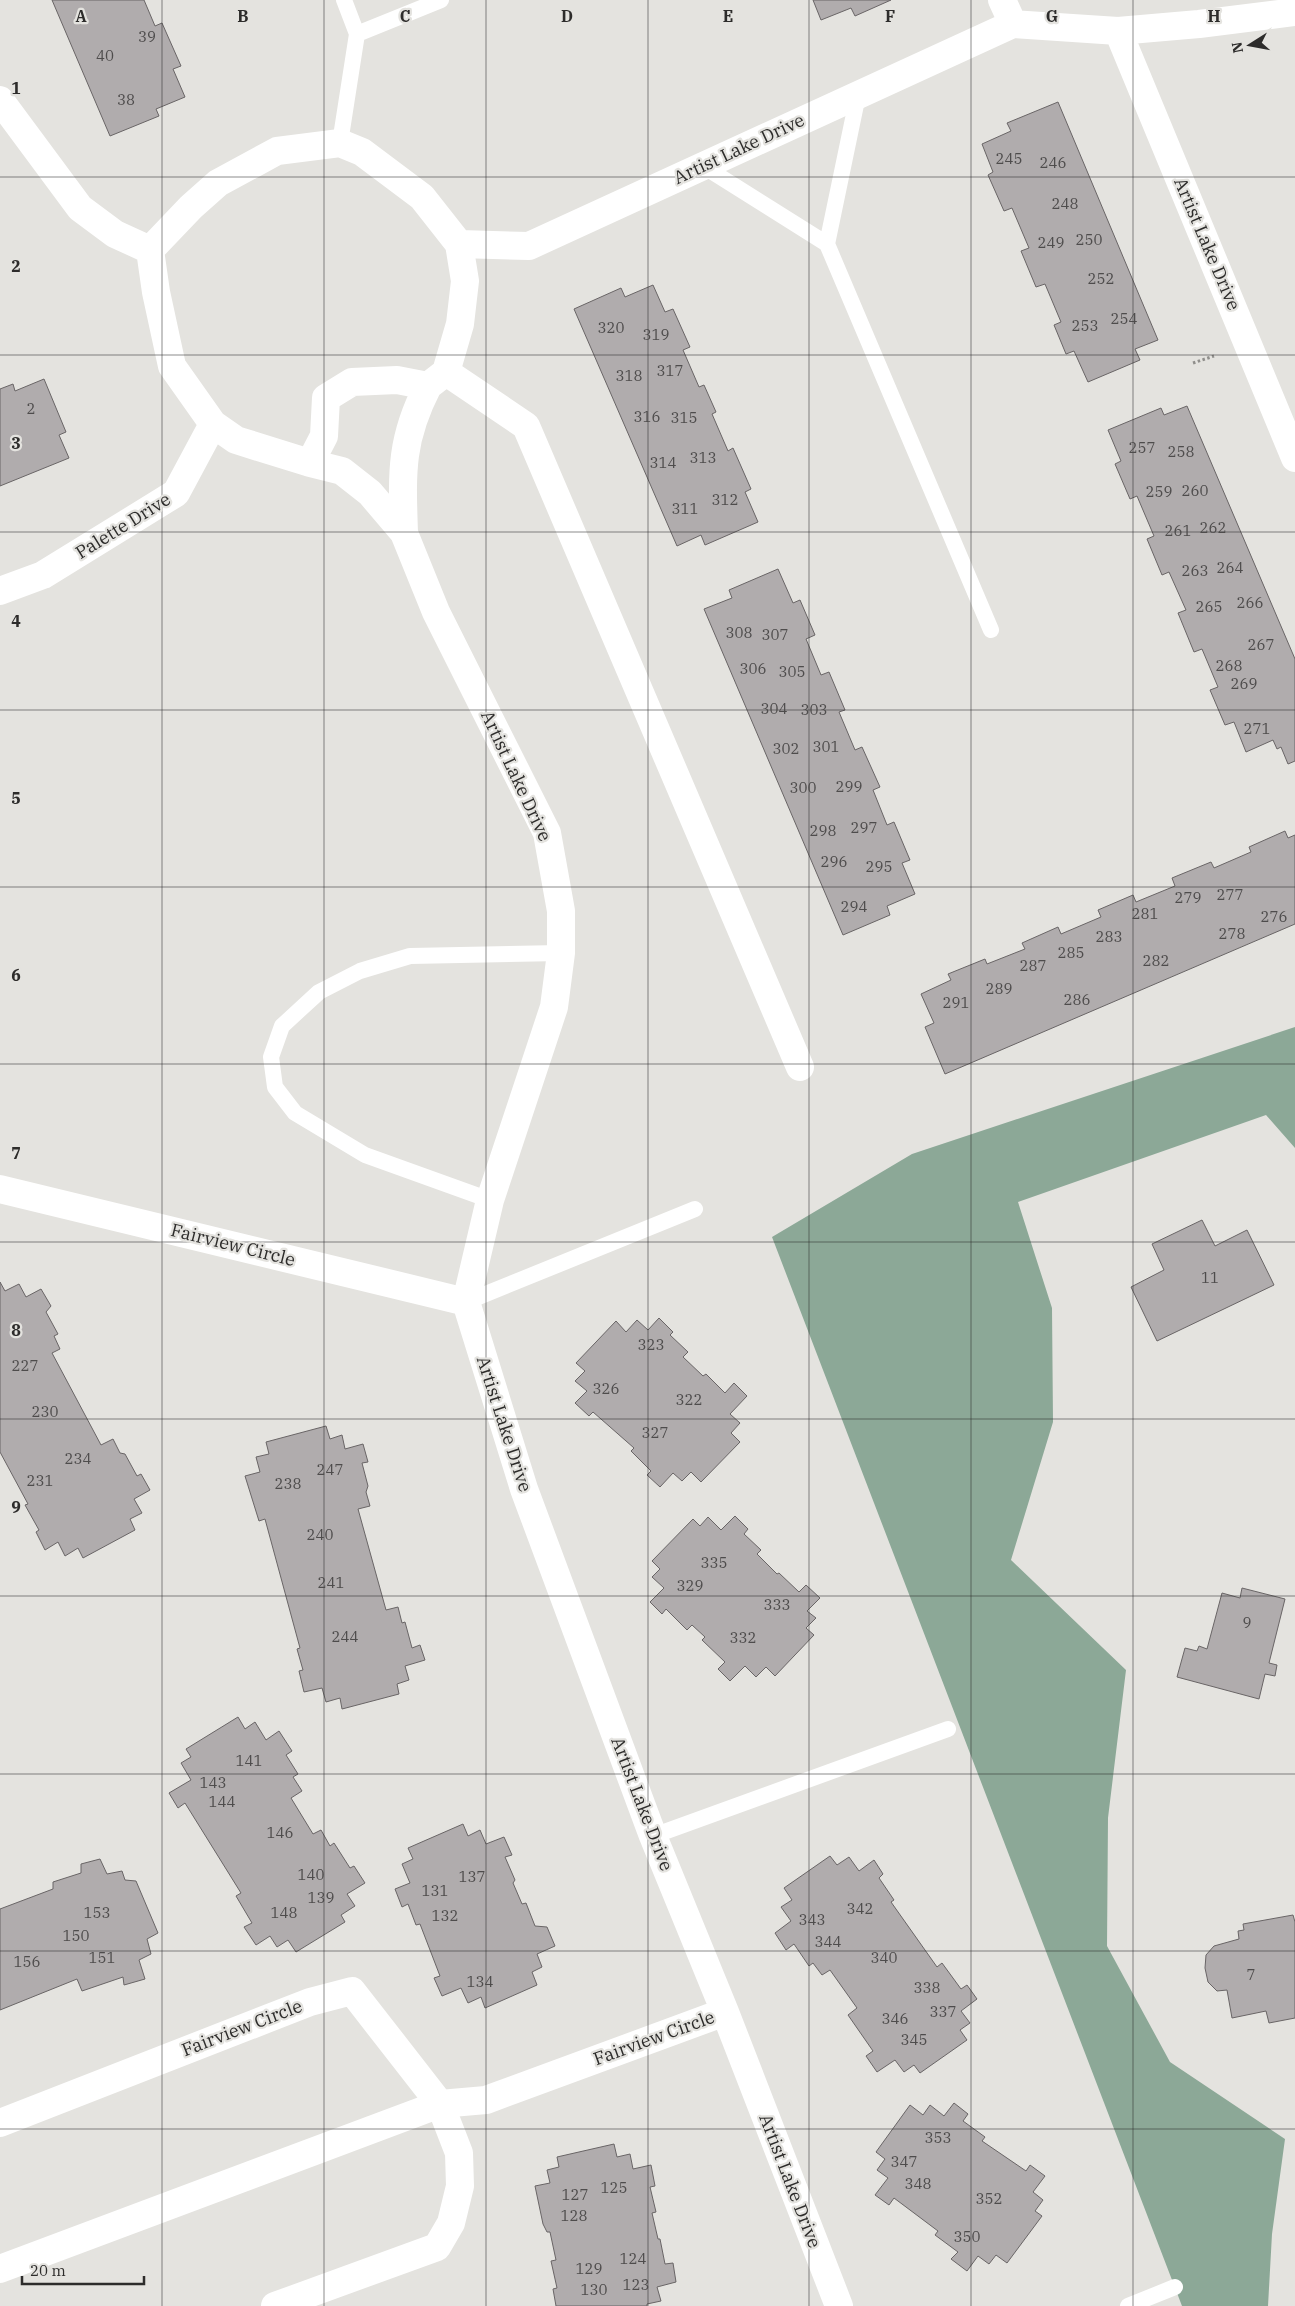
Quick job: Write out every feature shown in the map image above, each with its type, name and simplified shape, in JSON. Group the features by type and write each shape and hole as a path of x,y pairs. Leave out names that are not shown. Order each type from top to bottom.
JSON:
{"street":[{"name":"Artist Lake Drive","path":"459,244 529,246 858,95 1007,12 1118,31 1199,24 1295,12"},
{"name":"Artist Lake Drive","path":"1118,31 1295,458"},
{"path":"0,100 80,208 116,234 150,250 191,207 218,183 277,151 340,143"},
{"name":"Artist Lake Drive","path":"340,143 362,152 422,197 459,244 465,281 460,324 437,379 417,407 406,440 402,470 404,533"},
{"name":"Artist Lake Drive","path":"150,250 156,292 172,366 213,424 236,440 342,471 370,493 404,533 436,612 547,833 561,910 561,953 554,1007 490,1200 466,1302 524,1489 653,1836 725,2012 839,2306"},
{"path":"310,463 324,436 326,398 352,382 437,379 526,426 800,1067"},
{"name":"Palette Drive","path":"0,591 43,575 176,493 213,424"},
{"name":"Fairview Circle","path":"0,1189 466,1302"},
{"name":"Fairview Circle","path":"0,2123 310,2002 352,1991 440,2104 460,2154 460,2186 451,2223 437,2247 275,2306"},
{"name":"Fairview Circle","path":"0,2269 440,2104 486,2100 725,2012"}],"lane":[{"path":"340,143 357,34 344,0"},
{"path":"357,34 441,0"},
{"path":"858,95 827,244 991,630"},
{"path":"703,166 827,244"},
{"path":"490,1200 365,1154 295,1113 275,1088 271,1057 282,1026 319,992 360,971 410,956 561,953"},
{"path":"466,1302 695,1208"},
{"path":"653,1836 948,1729"},
{"path":"1128,2306 1175,2287"}],"green space":[{"path":"1295,1027 1295,1148 1266,1115 1018,1202 1052,1308 1053,1422 1011,1560 1126,1670 1108,1818 1107,1946 1170,2062 1285,2139 1272,2234 1268,2306 1182,2306 772,1237 912,1154"}],"building":[{"path":"52,0 144,0 155,26 162,23 181,66 173,69 185,97 156,109 159,116 110,136"},
{"path":"813,0 891,0 855,16 851,8 821,20"},
{"path":"1058,102 1158,340 1135,349 1140,360 1088,382 1074,351 1066,354 1054,325 1061,322 1045,284 1036,287 1021,251 1029,248 1012,208 1004,211 988,175 993,172 982,144 1011,131 1007,123"},
{"path":"653,285 665,312 673,309 690,347 683,350 699,387 704,385 716,412 712,414 728,451 733,448 751,489 745,492 758,522 705,545 701,535 677,546 574,309 621,288 625,297"},
{"path":"44,379 66,432 59,435 69,458 0,486 0,389 13,384 15,391"},
{"path":"1187,406 1295,659 1295,761 1288,764 1281,747 1277,749 1273,740 1246,752 1234,722 1225,725 1210,690 1218,687 1202,649 1194,652 1178,613 1186,610 1169,572 1162,575 1147,539 1154,536 1137,496 1130,499 1115,464 1121,461 1108,430 1161,408 1164,415"},
{"path":"778,569 793,603 800,600 815,635 806,639 821,675 829,672 845,710 839,712 855,750 862,747 880,787 873,790 887,825 894,822 910,860 902,863 915,894 887,906 890,915 843,935 704,609 732,598 729,590"},
{"path":"1285,831 1288,838 1295,835 1295,924 945,1074 925,1027 934,1023 921,994 951,980 948,974 985,959 987,964 1025,949 1022,943 1058,927 1061,934 1101,917 1098,910 1133,895 1136,902 1175,886 1172,878 1211,862 1214,868 1251,852 1249,847"},
{"path":"1202,1220 1215,1246 1247,1230 1274,1285 1157,1341 1131,1287 1164,1270 1152,1244"},
{"path":"0,1282 5,1291 19,1284 26,1297 41,1289 51,1306 46,1312 58,1334 54,1336 60,1349 52,1353 101,1445 113,1439 120,1453 125,1454 137,1476 141,1474 150,1490 134,1499 142,1513 130,1519 135,1530 83,1558 78,1548 65,1556 58,1542 45,1550 36,1532 39,1530 25,1505 28,1504 0,1452"},
{"path":"659,1318 673,1332 670,1335 688,1352 683,1357 703,1376 706,1374 725,1393 734,1383 747,1396 730,1414 740,1423 731,1433 740,1442 701,1482 691,1472 682,1481 673,1473 660,1487 647,1475 651,1471 631,1451 634,1448 593,1412 589,1416 575,1403 587,1391 575,1381 585,1371 576,1363 616,1321 626,1332 637,1320 648,1330"},
{"path":"326,1426 330,1439 342,1435 345,1449 363,1444 368,1462 362,1463 368,1486 366,1492 370,1506 358,1509 386,1610 398,1607 402,1623 405,1622 412,1648 420,1645 425,1660 405,1666 409,1680 397,1684 399,1694 342,1709 340,1698 326,1702 322,1688 304,1692 299,1671 303,1670 297,1649 300,1648 265,1519 259,1521 245,1476 260,1472 256,1457 269,1454 266,1442"},
{"path":"735,1516 748,1529 744,1534 761,1550 757,1554 777,1574 779,1573 799,1592 806,1585 820,1598 807,1611 816,1618 806,1628 814,1635 775,1676 766,1667 756,1677 745,1666 730,1681 718,1669 725,1662 702,1640 705,1637 692,1625 687,1630 666,1609 662,1614 650,1602 664,1588 652,1577 660,1569 652,1561 693,1519 700,1526 708,1517 721,1530"},
{"path":"1242,1588 1285,1599 1269,1663 1277,1665 1275,1676 1265,1674 1259,1699 1177,1677 1185,1648 1197,1651 1199,1646 1207,1649 1222,1593 1240,1598"},
{"path":"238,1717 245,1729 255,1722 266,1740 279,1731 292,1751 286,1755 298,1774 293,1777 302,1791 291,1798 313,1834 321,1830 330,1846 334,1843 350,1868 354,1866 365,1883 347,1894 355,1906 341,1915 345,1922 296,1952 288,1940 277,1947 270,1936 256,1945 244,1927 252,1923 236,1896 241,1893 185,1803 178,1808 169,1793 191,1780 181,1763 191,1757 186,1749"},
{"path":"463,1824 468,1836 480,1830 486,1844 504,1837 512,1855 505,1857 515,1880 513,1883 522,1904 526,1903 535,1926 547,1927 555,1946 537,1954 542,1967 532,1972 537,1985 485,2008 481,1997 468,2003 461,1988 442,1996 434,1978 440,1976 420,1924 416,1925 408,1904 402,1907 395,1889 410,1883 402,1864 413,1859 408,1848"},
{"path":"830,1856 837,1865 849,1857 859,1871 874,1860 883,1874 879,1878 894,1900 891,1902 937,1967 942,1963 961,1989 967,1985 977,1999 961,2011 970,2023 960,2030 967,2040 920,2073 914,2065 904,2072 895,2060 877,2072 866,2056 873,2051 848,2015 857,2008 830,1970 822,1975 813,1963 809,1966 794,1944 786,1950 775,1933 791,1921 781,1907 792,1900 784,1888"},
{"path":"100,1859 107,1874 122,1871 125,1880 136,1881 158,1933 147,1939 151,1954 139,1960 145,1979 124,1985 123,1977 82,1991 77,1979 0,2010 0,1909 53,1889 53,1882 81,1873 81,1864"},
{"path":"1293,1915 1295,1922 1295,2018 1269,2023 1266,2011 1232,2018 1227,1990 1217,1991 1208,1982 1205,1968 1206,1955 1214,1946 1239,1939 1238,1931 1244,1930 1243,1924"},
{"path":"954,2103 968,2114 963,2121 985,2137 982,2141 1026,2171 1030,2165 1045,2176 1033,2192 1043,2200 1035,2211 1042,2216 1007,2263 996,2255 989,2264 978,2256 967,2271 951,2259 958,2252 935,2235 938,2231 894,2198 889,2205 875,2195 888,2178 877,2170 885,2159 876,2152 910,2105 923,2115 930,2105 944,2116"},
{"path":"614,2144 617,2157 630,2154 633,2169 651,2165 655,2186 650,2187 656,2212 652,2213 665,2264 673,2263 676,2282 657,2287 661,2301 647,2304 647,2306 556,2306 553,2289 557,2288 551,2261 556,2260 550,2232 547,2232 543,2224 535,2186 550,2183 547,2170 559,2167 557,2157"}]}
